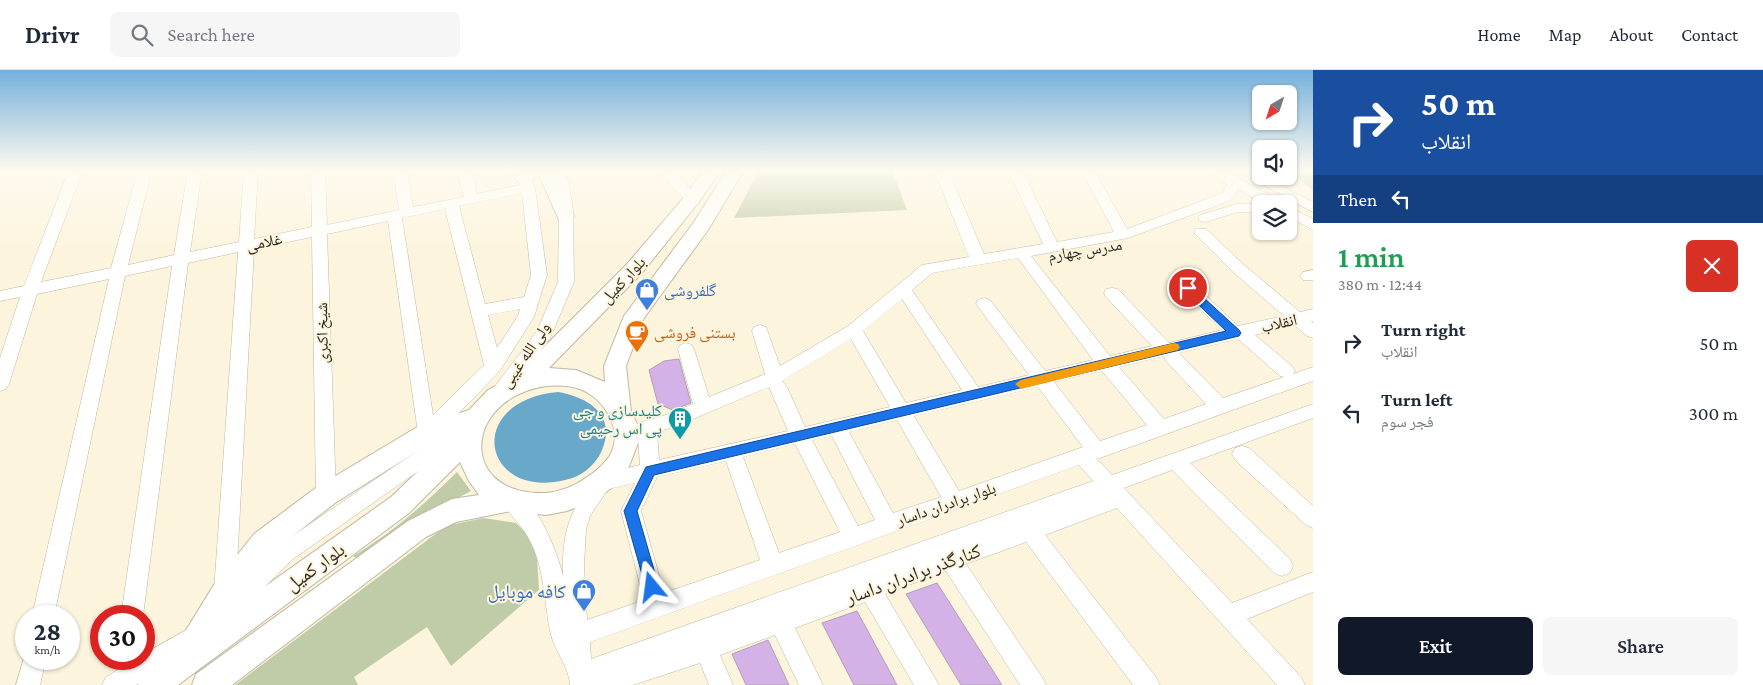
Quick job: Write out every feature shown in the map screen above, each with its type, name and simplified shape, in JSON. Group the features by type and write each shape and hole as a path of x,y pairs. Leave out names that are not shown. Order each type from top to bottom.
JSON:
{"main road":[{"path":"559,199 565,216"},
{"name":"بلوار کمیل","path":"523,381 636,268 692,199"},
{"name":"بلوار کمیل","path":"620,410 615,366 634,316 701,226 718,199"},
{"path":"546,377 569,378 590,384 607,395 620,410 637,431 623,451 616,468 602,482 582,495 559,503 534,505 511,500 491,490 476,475 469,457 473,426 484,407 498,394 523,381 546,377"},
{"name":"بلوار کمیل","path":"152,685 400,505 473,426"},
{"path":"179,666 225,593 263,543 326,495 427,433 473,426"},
{"name":"بلوار کمیل","path":"207,685 416,529 452,511 511,500"}],"street":[{"path":"0,384 31,289 65,199"},
{"path":"45,605 118,272 137,199"},
{"path":"134,605 190,199"},
{"path":"225,593 249,199"},
{"name":"شیخ اکبری","path":"319,199 326,495"},
{"path":"400,199 400,214 427,433"},
{"name":"غلامی","path":"0,296 474,199"},
{"path":"427,433 493,367 526,317 539,275 528,199"},
{"path":"953,199 978,259"},
{"path":"1029,199 1052,247"},
{"path":"1103,199 1123,234"},
{"name":"مدرس چهارم","path":"637,431 776,382 854,330 927,269 934,266 1123,234 1223,199"},
{"path":"1291,199 1313,208"},
{"path":"451,204 493,367"},
{"name":"مدرس چهارم","path":"905,288 952,270 1137,241 1227,210 1252,207"},
{"name":"ولی الله غیبی","path":"498,394 544,334 566,282 565,216"},
{"path":"1297,216 1313,225"},
{"path":"1201,232 1238,268 1305,317 1313,332"},
{"path":"1025,260 1106,364 1160,428"},
{"path":"905,288 974,395"},
{"path":"1188,288 1286,371"},
{"path":"1112,293 1220,407"},
{"path":"478,311 530,302"},
{"path":"984,304 1041,380 1115,491 1293,685"},
{"name":"انقلاب","path":"602,482 1106,364 1169,352 1238,332 1305,317"},
{"path":"854,330 954,501"},
{"path":"760,331 776,382 800,436 853,537"},
{"path":"686,349 702,408"},
{"name":"بلوار برادران داسار","path":"579,634 1160,428 1311,377"},
{"path":"591,682 1115,491 1174,460 1313,411"},
{"path":"837,427 888,524"},
{"path":"637,431 650,471 631,511 657,606"},
{"path":"732,452 773,565"},
{"path":"1242,454 1313,519"},
{"path":"1174,460 1282,566"},
{"path":"591,682 579,634 574,571 576,528 585,506 602,482"},
{"name":"کنارگذر برادران داسار","path":"591,682 706,649 777,614 870,589 1030,531 1115,491"},
{"path":"511,500 523,512 543,541 564,638 591,682"},
{"path":"1030,531 1148,685"},
{"path":"950,560 1034,685"},
{"path":"1229,615 1313,582"},
{"path":"870,589 927,685"},
{"path":"777,614 811,685"},
{"path":"121,674 199,633"},
{"path":"706,649 721,685"},
{"path":"28,685 31,670"}],"green space":[{"path":"744,199 903,199 907,210 734,218"},
{"path":"457,472 471,491 446,504 357,559 353,556 381,538 408,517"},
{"path":"483,518 516,523 536,542 539,590 451,666 427,627 354,677 358,685 235,685 446,526"}],"water":[{"path":"558,392 580,398 597,410 603,418 606,427 606,438 602,450 592,465 577,476 565,480 537,482 516,476 501,463 495,447 497,429 507,412 528,399"}],"building":[{"path":"679,359 691,403 673,410 658,404 649,370 664,361"},
{"path":"937,583 1002,685 961,685 906,594"},
{"path":"857,611 897,685 854,685 822,623"},
{"path":"768,640 789,685 746,685 732,654"}],"slow traffic":[{"path":"1021,384 1174,347"}],"place":[{"name":"گلفروشی","path":"647,311"},
{"name":"بستنی فروشی","path":"637,353"},
{"name":"کلیدسازی و جی پی اس رحیمی","path":"680,440"},
{"name":"کافه موبایل","path":"584,612"}],"route":[{"path":"652,587 631,511 650,471 1235,333 1188,288"}]}
